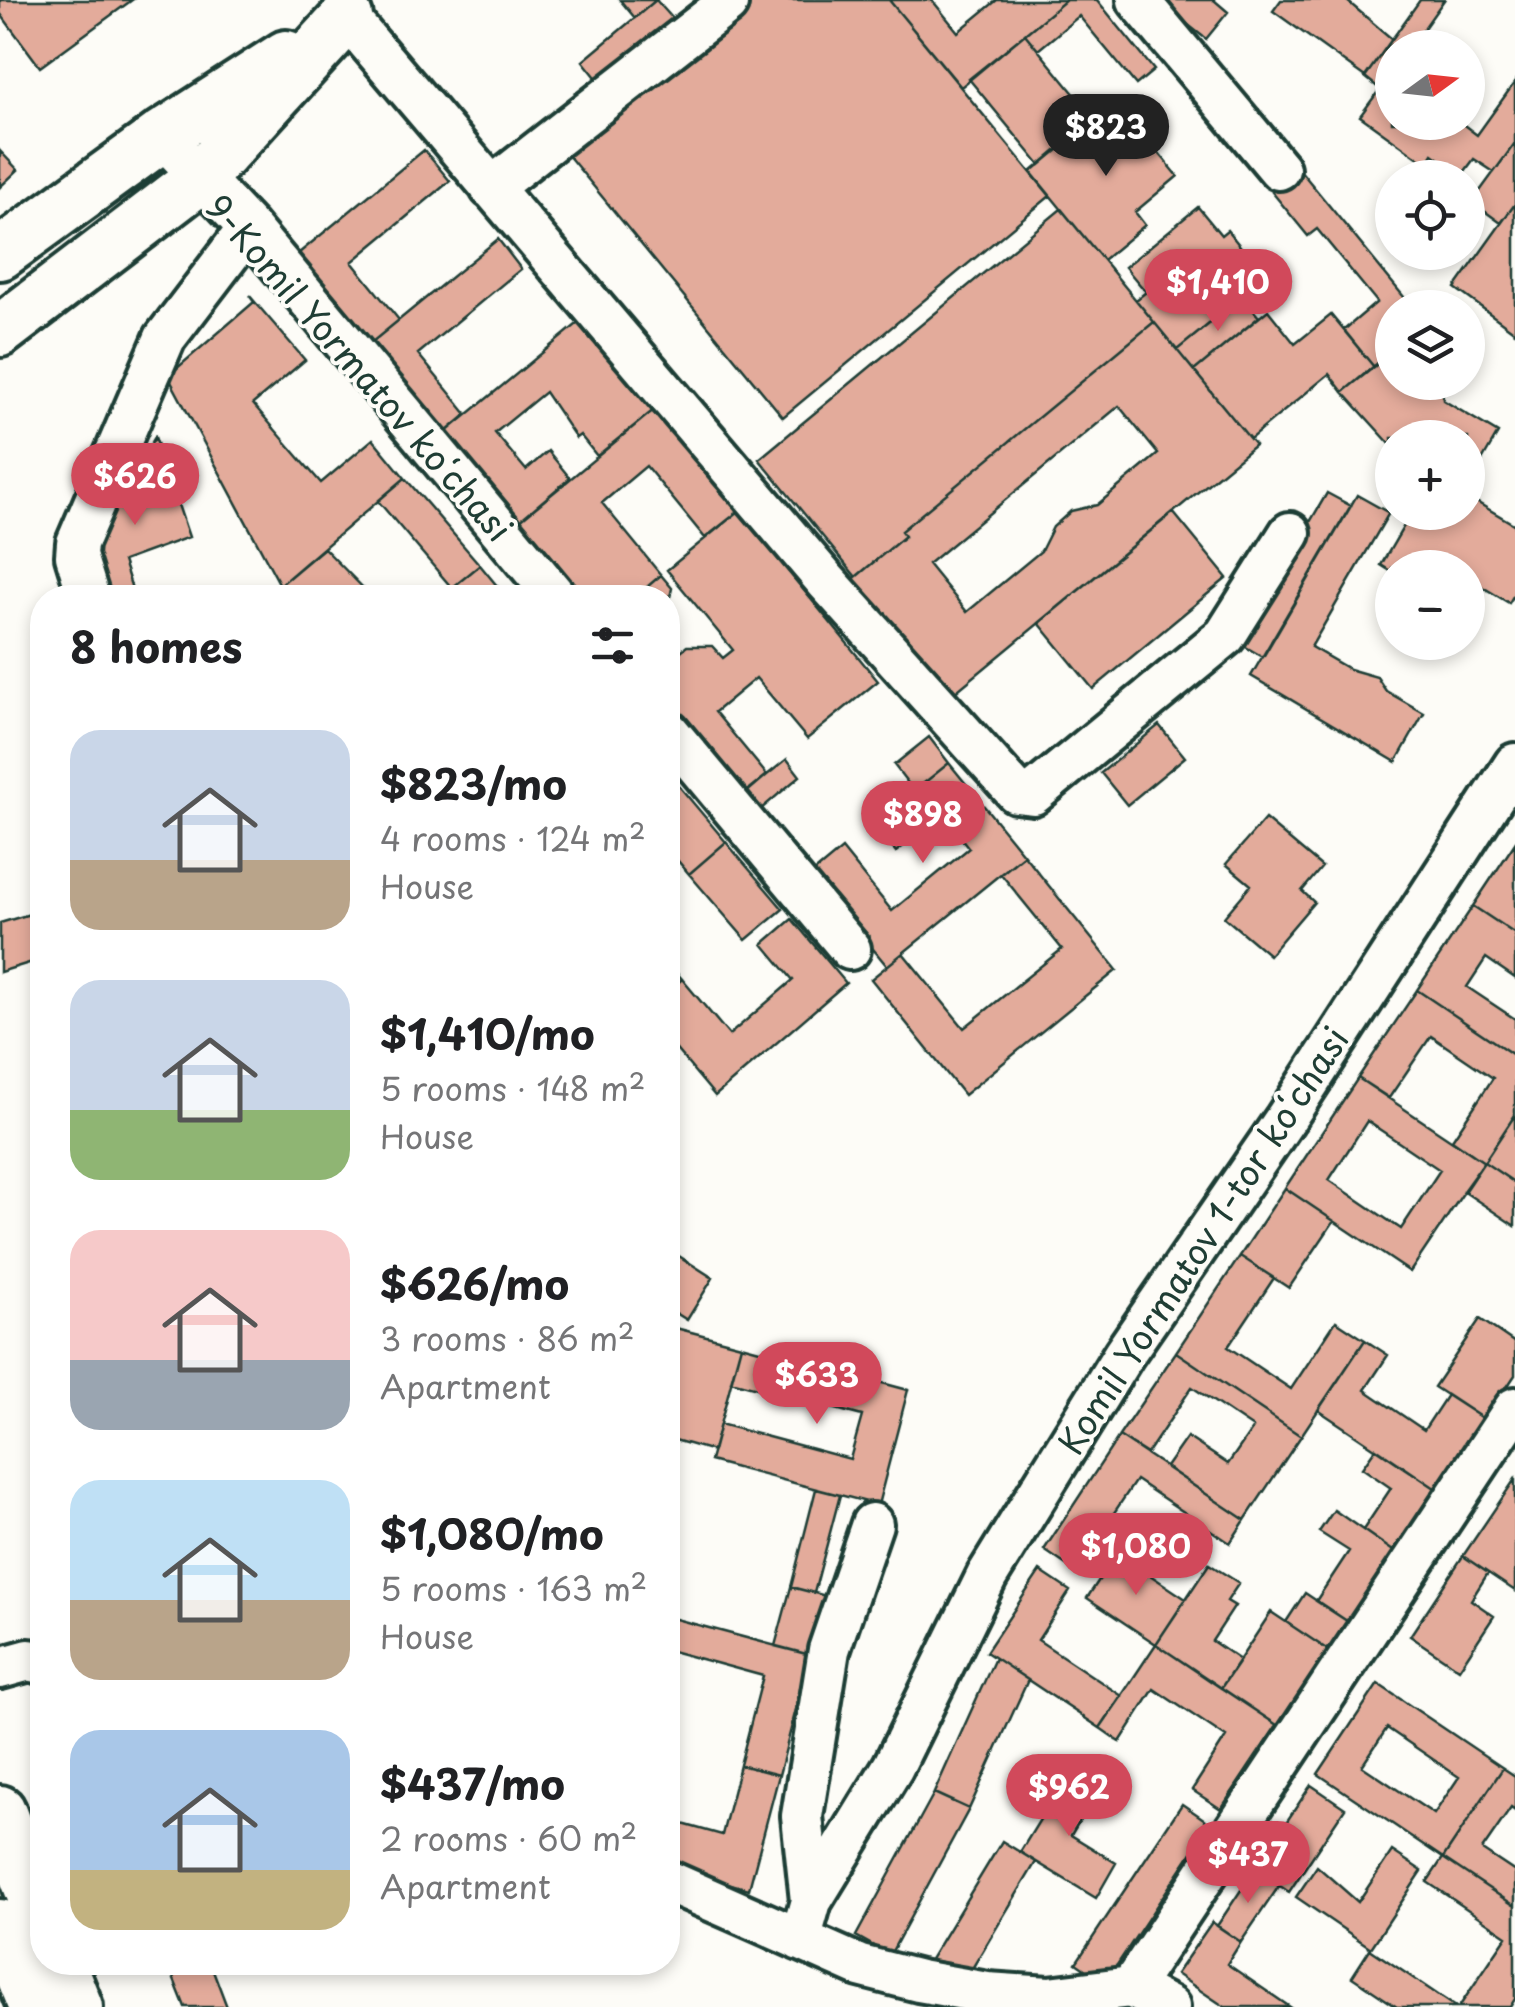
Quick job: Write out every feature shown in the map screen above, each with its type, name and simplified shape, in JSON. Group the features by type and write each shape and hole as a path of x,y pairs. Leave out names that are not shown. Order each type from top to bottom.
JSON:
{"main road":[{"path":"0,254 162,136 358,8"},
{"path":"0,332 199,179 358,8"},
{"path":"0,1811 30,1889"},
{"path":"0,1926 34,2007"},
{"path":"64,1975 76,2007"}],"street":[{"path":"1138,0 1278,169"},
{"path":"491,188 726,4"},
{"path":"358,8 491,188 826,580 1016,792 1033,794 1225,636 1290,533"},
{"name":"9-Komil Yormatov koʻchasi","path":"162,136 248,228 545,585"},
{"path":"85,585 76,556 78,543 165,338 248,228"},
{"path":"680,744 850,949"},
{"name":"Komil Yormatov 1-tor koʻchasi","path":"800,1940 811,1901 894,1767 986,1576 1124,1354 1286,1118 1515,764"},
{"path":"1131,1987 1515,1408"},
{"path":"811,1901 802,1816 829,1650 872,1524"},
{"path":"0,1668 30,1660"},
{"path":"680,1887 860,1966 988,1993 1050,1997 1131,1987 1169,2007"}],"building":[{"path":"0,0 132,0 40,67 0,13"},
{"path":"620,0 656,0 635,18"},
{"path":"656,0 674,20 599,81 583,61"},
{"path":"753,0 889,0 1050,196 783,417 567,154"},
{"path":"889,0 932,0 958,32 997,0 1066,0 961,87"},
{"path":"1066,0 1097,0 1154,70 1136,85 1079,16 1038,50 1025,34"},
{"path":"1157,0 1214,0 1228,12 1206,39"},
{"path":"1281,0 1346,0 1381,30 1375,30 1375,63 1365,77 1273,11"},
{"path":"1420,0 1444,0 1423,30 1399,30"},
{"path":"1025,34 1095,119 1040,165 969,79"},
{"path":"1375,63 1375,85 1365,77"},
{"path":"1515,82 1515,143 1494,172 1485,166 1485,160 1441,160 1433,154 1429,160 1421,160 1394,140 1485,140 1485,124"},
{"path":"1375,96 1375,127 1360,116"},
{"path":"1116,101 1178,176 1135,212 1145,225 1103,260 1031,172"},
{"path":"1515,143 1515,204 1501,223 1485,211 1485,184"},
{"path":"424,150 450,181 352,262 399,320 366,347 293,258"},
{"path":"0,151 18,170 0,187"},
{"path":"1300,170 1375,262 1375,270 1382,270 1398,290 1375,290 1375,300 1317,229 1308,236 1272,192"},
{"path":"1515,204 1515,332 1485,310 1485,290 1455,288 1468,270 1485,270 1485,246"},
{"path":"1198,207 1221,235 1227,230 1266,278 1177,350 1136,300 1146,292 1125,267"},
{"path":"1061,209 1154,322 901,531 905,536 856,577 759,459"},
{"path":"498,239 521,269 418,354 467,414 440,437 366,347"},
{"path":"249,295 305,360 253,404 321,483 373,439 405,478 280,585 168,376 254,302"},
{"path":"1242,297 1259,317 1194,371 1177,350"},
{"path":"1375,304 1374,367 1344,330"},
{"path":"1268,310 1295,344 1331,315 1374,367 1343,392 1329,374 1250,439 1194,371"},
{"path":"582,320 655,409 597,456 580,435 576,438 545,392 495,433 526,470 548,451 570,478 513,526 440,437"},
{"path":"1154,322 1255,445 947,699 851,581 905,536 901,531","holes":["1119,406 1158,454 1097,505 1071,511 1053,527 1041,551 967,612 928,564"]},
{"path":"1375,365 1375,400 1443,400 1476,420 1375,420 1375,427 1343,392"},
{"path":"655,409 739,511 705,538 646,466 602,503 661,575 649,585 561,585 513,526"},
{"path":"1485,425 1498,433 1485,456"},
{"path":"155,437 189,537 123,561 131,585 90,585 82,562"},
{"path":"405,478 480,565 456,585 449,585 378,501"},
{"path":"1327,493 1351,506 1263,657 1239,643"},
{"path":"1357,495 1375,505 1375,530 1379,530 1311,647 1349,669 1377,677 1386,691 1424,713 1396,762 1251,676"},
{"path":"1485,507 1515,525 1515,593 1509,603 1485,588 1485,550 1390,550 1401,530 1485,530"},
{"path":"739,511 878,681 807,739 756,678 715,712 767,775 738,800 680,729 680,652 687,646 712,646 723,658 733,650 667,570"},
{"path":"1173,512 1227,578 1093,689 1039,623"},
{"path":"324,548 360,585 280,585"},
{"path":"480,565 496,585 456,585"},
{"path":"661,575 669,585 649,585"},
{"path":"1159,725 1185,757 1127,805 1101,773"},
{"path":"929,737 949,763 914,791 894,765"},
{"path":"787,759 800,776 760,810 746,792"},
{"path":"949,763 1024,855 887,966 812,874 842,849 892,911 969,848 942,815 896,852 873,824"},
{"path":"680,787 726,842 689,874 680,863"},
{"path":"1265,819 1322,867 1302,891 1314,902 1269,955 1224,917 1251,885 1226,864"},
{"path":"726,842 783,909 746,940 689,874"},
{"path":"1515,843 1515,934 1473,906"},
{"path":"1024,855 1117,970 964,1095 871,979 903,953 964,1028 1062,949 1001,874"},
{"path":"1473,906 1515,934 1515,978 1486,958 1467,987 1515,1019 1515,1056 1417,990"},
{"path":"30,914 30,963 0,972 0,923"},
{"path":"792,919 846,983 715,1096 680,1054 680,981 729,1035 793,980 763,944"},
{"path":"1417,990 1515,1056 1515,1115 1484,1162 1452,1140 1493,1078 1431,1036 1389,1098 1358,1078"},
{"path":"1358,1078 1484,1162 1410,1272 1285,1188","holes":["1367,1121 1440,1170 1401,1229 1329,1180"]},
{"path":"1515,1115 1515,1183 1484,1162"},
{"path":"1484,1162 1515,1183 1515,1226 1463,1191"},
{"path":"1285,1188 1334,1221 1289,1288 1240,1256"},
{"path":"1240,1256 1274,1278 1228,1347 1291,1389 1336,1321 1365,1340 1301,1436 1176,1352"},
{"path":"680,1257 713,1278 687,1320 680,1316"},
{"path":"1480,1319 1515,1343 1515,1375 1485,1420 1434,1387"},
{"path":"680,1329 741,1345 713,1451 680,1441"},
{"path":"1365,1340 1388,1355 1365,1390 1424,1430 1447,1395 1485,1420 1438,1490 1318,1410"},
{"path":"741,1345 908,1390 878,1505 710,1461 720,1424 850,1459 862,1416 731,1381"},
{"path":"1176,1352 1301,1436 1245,1520 1166,1467 1187,1437 1228,1464 1253,1428 1192,1387 1147,1454 1119,1436"},
{"path":"1119,1436 1245,1520 1230,1543 1136,1480 1075,1571 1044,1550"},
{"path":"1376,1448 1438,1490 1396,1553 1363,1530 1391,1488 1362,1468"},
{"path":"1515,1479 1515,1591 1463,1556"},
{"path":"816,1489 840,1495 814,1593 791,1587"},
{"path":"1334,1510 1396,1553 1350,1623 1316,1601 1349,1551 1319,1532"},
{"path":"1117,1553 1186,1599 1156,1644 1087,1598"},
{"path":"1463,1556 1488,1573 1471,1600 1494,1616 1459,1669 1410,1636"},
{"path":"1209,1564 1239,1583 1227,1601 1235,1606 1212,1641 1240,1660 1221,1688 1156,1644"},
{"path":"1040,1571 1070,1591 1038,1640 1122,1696 1100,1728 986,1652"},
{"path":"791,1587 826,1596 810,1655 775,1646"},
{"path":"1305,1593 1350,1623 1331,1652 1286,1622"},
{"path":"1271,1612 1331,1652 1280,1727 1221,1688"},
{"path":"680,1620 810,1655 779,1775 740,1765 763,1676 680,1653"},
{"path":"1156,1644 1277,1725 1221,1809 1192,1790 1226,1737 1154,1689 1120,1742 1100,1728"},
{"path":"995,1658 1028,1680 969,1809 934,1793"},
{"path":"1378,1684 1503,1768 1443,1858 1318,1774","holes":["1387,1728 1459,1777 1434,1814 1362,1766"]},
{"path":"740,1765 779,1775 749,1889 680,1870 680,1823 722,1835"},
{"path":"1503,1768 1515,1776 1515,1811 1511,1808 1482,1850 1515,1872 1515,1906 1443,1858"},
{"path":"1069,1772 1098,1790 1071,1835 1116,1863 1096,1898 1020,1852"},
{"path":"1311,1785 1345,1808 1289,1892 1255,1869"},
{"path":"934,1793 969,1809 890,1955 856,1936"},
{"path":"1182,1804 1211,1824 1105,1983 1076,1963"},
{"path":"1002,1841 1036,1862 964,1982 929,1961"},
{"path":"1392,1851 1422,1871 1371,1948 1296,1897 1317,1866 1358,1902"},
{"path":"1443,1858 1515,1906 1515,1999 1510,2007 1459,2007 1507,1936 1427,1882"},
{"path":"1255,1869 1279,1886 1241,1942 1217,1926"},
{"path":"1212,1922 1241,1942 1227,1964 1290,2007 1225,2007 1176,1974"},
{"path":"1370,1949 1456,2007 1397,2007 1352,1977"},
{"path":"172,1975 215,1975 227,2007 185,2007"}]}
